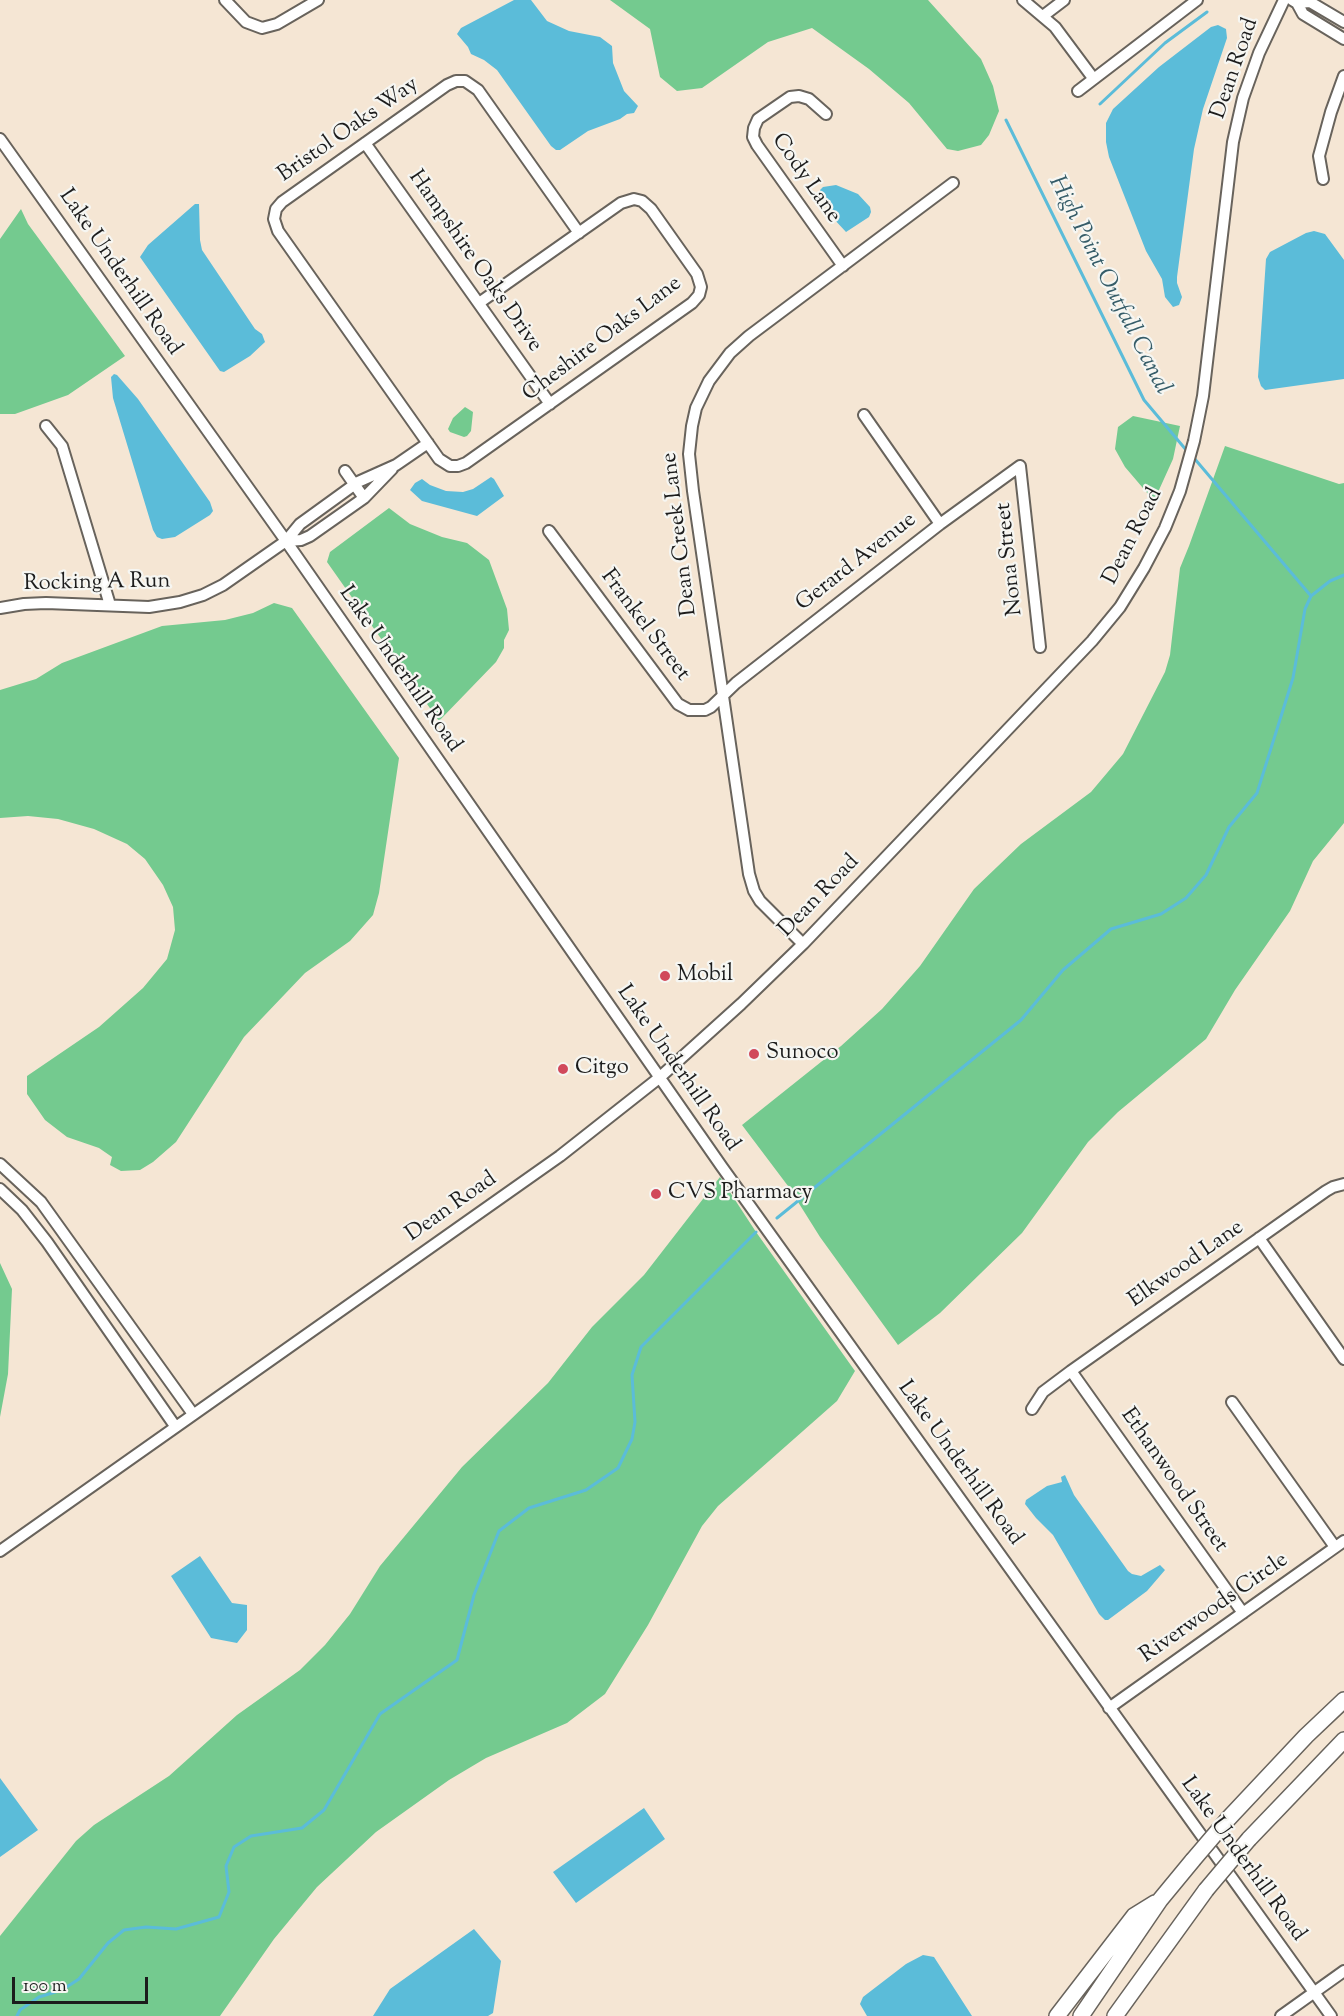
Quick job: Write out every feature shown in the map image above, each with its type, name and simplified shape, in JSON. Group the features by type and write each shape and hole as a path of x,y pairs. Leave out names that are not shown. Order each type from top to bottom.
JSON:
{"highway":[{"path":"1081,2016 1160,1900 1192,1860 1306,1736 1344,1700"},
{"path":"1116,2016 1206,1890 1249,1839 1344,1740"},
{"path":"1057,2016 1134,1916 1160,1900"}],"street":[{"path":"225,0 246,22 262,28 277,24 318,0"},
{"path":"1023,0 1059,33 1093,78"},
{"path":"1043,16 1064,0"},
{"path":"1078,91 1197,0"},
{"name":"Dean Road","path":"0,1551 560,1156 659,1078 741,1004 802,944 1092,641 1120,606 1144,568 1165,528 1180,491 1194,441 1203,396 1233,142 1243,98 1259,53 1284,0"},
{"path":"1294,2 1310,2 1344,22"},
{"path":"1294,2 1303,14 1344,39"},
{"path":"1323,179 1319,156 1340,99 1344,76"},
{"name":"Bristol Oaks Way","path":"428,443 278,231 274,222 274,214 280,204 447,85 456,81 467,82 478,90 579,232"},
{"name":"Cody Lane","path":"826,114 819,105 809,99 799,96 789,97 758,119 753,135 757,145 843,266"},
{"name":"Lake Underhill Road","path":"0,139 286,541 722,1167 1331,2016"},
{"name":"Hampshire Oaks Drive","path":"365,143 550,404"},
{"name":"Dean Creek Lane","path":"802,944 760,901 751,882 690,469 689,445 693,417 709,381 730,353 749,336 953,183"},
{"name":"Cheshire Oaks Lane","path":"428,443 444,463 450,466 460,465 692,303 700,291 700,282 697,274 651,209 642,201 634,199 625,201 479,303"},
{"path":"864,415 940,524"},
{"path":"46,426 62,446 110,605"},
{"name":"Rocking A Run","path":"0,608 39,603 160,606 194,598 223,585 286,541 300,524 354,485 396,465 428,443"},
{"name":"Rocking A Run","path":"286,541 307,538 364,498 396,465"},
{"name":"Gerard Avenue","path":"722,696 736,682 940,524 1020,466"},
{"name":"Nona Street","path":"1020,466 1040,647"},
{"path":"345,471 364,498"},
{"name":"Frankel Street","path":"549,531 678,704 689,710 705,710 722,696"},
{"path":"0,1164 41,1202 193,1414"},
{"name":"Elkwood Lane","path":"1032,1409 1043,1392 1071,1371 1326,1191 1344,1185"},
{"path":"0,1189 22,1210 47,1242 175,1426"},
{"path":"1259,1238 1344,1359"},
{"name":"Ethanwood Street","path":"1071,1371 1243,1613"},
{"path":"1232,1402 1340,1544"},
{"name":"Riverwoods Circle","path":"1109,1708 1340,1544"},
{"path":"1281,2016 1344,1971"}],"green space":[{"path":"610,0 928,0 981,59 993,86 999,111 989,135 981,145 958,151 947,149 909,103 869,69 812,28 768,42 702,88 677,91 660,77 650,29"},
{"path":"21,209 28,224 125,356 68,395 15,414 0,414 0,239"},
{"path":"465,407 473,412 471,431 464,437 448,429 453,418"},
{"path":"1133,416 1180,426 1173,459 1154,501 1125,467 1115,449 1118,427"},
{"path":"1225,446 1339,484 1344,483 1344,823 1313,861 1290,911 1235,990 1206,1039 1118,1112 1088,1142 1022,1233 940,1313 898,1345 820,1237 788,1186 742,1125 841,1046 882,1009 920,966 974,889 1021,844 1091,792 1123,754 1165,672 1170,655 1180,568"},
{"path":"389,508 410,524 442,537 467,543 489,560 507,609 509,630 504,640 504,648 496,662 439,721 327,562 330,552"},
{"path":"274,603 292,608 399,758 379,893 373,915 350,941 305,973 244,1037 176,1142 140,1170 121,1171 110,1165 112,1157 99,1148 67,1137 45,1120 27,1094 27,1076 99,1027 143,988 167,959 175,930 173,907 163,885 145,859 127,844 94,829 58,819 28,816 0,818 0,690 36,679 62,663 162,626 225,620 253,613"},
{"path":"720,1177 756,1232 855,1371 837,1401 718,1506 702,1526 648,1625 605,1694 567,1723 486,1758 449,1780 376,1832 317,1887 274,1939 220,2016 0,2016 0,1936 76,1841 94,1825 169,1776 237,1715 300,1670 325,1645 350,1614 380,1566 462,1467 548,1383 592,1327 644,1275"},
{"path":"0,1263 12,1289 8,1374 0,1417"}],"water":[{"path":"514,0 531,0 547,21 569,31 600,37 612,46 613,63 624,91 638,106 634,113 588,131 560,150 551,146 497,70 471,54 457,34 461,28"},
{"path":"1218,25 1226,29 1227,38 1203,109 1194,149 1177,277 1182,297 1179,305 1173,307 1165,297 1162,279 1146,251 1109,157 1106,123 1113,109 1159,67 1211,27"},
{"path":"836,185 858,194 870,207 869,217 846,232 833,218 825,200 820,195 823,187"},
{"path":"195,204 199,204 202,250 255,329 262,334 265,342 250,356 224,372 220,371 140,257 148,245"},
{"path":"1314,231 1325,234 1344,260 1344,379 1265,390 1258,377 1266,259 1270,252"},
{"path":"114,374 138,399 210,502 213,511 210,515 175,537 162,539 157,537 153,530 113,398 111,377"},
{"path":"491,477 504,496 477,516 422,501 410,490 422,479 446,491 463,492 473,489"},
{"path":"1065,1475 1074,1495 1128,1571 1141,1576 1160,1565 1165,1570 1147,1591 1108,1620 1099,1614 1053,1535 1025,1504 1026,1500 1047,1486 1062,1482 1061,1477"},
{"path":"200,1556 232,1603 247,1605 247,1630 237,1643 211,1638 171,1576"},
{"path":"0,1778 38,1830 0,1857"},
{"path":"644,1808 665,1839 576,1903 553,1872"},
{"path":"474,1929 501,1961 493,2013 488,2016 373,2016 390,1989"},
{"path":"923,1955 934,1957 972,2016 867,2016 860,2004 863,1997 906,1964"}],"waterway":[{"path":"1100,104 1165,43 1207,12"},
{"name":"High Point Outfall Canal","path":"1006,120 1144,400 1187,451"},
{"name":"High Point Outfall Canal","path":"1194,458 1311,596"},
{"path":"777,1218 1021,1020 1063,970 1111,929 1161,914 1186,898 1206,875 1229,827 1257,793 1293,678 1305,609 1311,596 1330,581 1344,575"},
{"path":"17,2016 20,2010 39,1997 62,1990 79,1979 108,1943 124,1930 146,1927 176,1929 219,1917 229,1892 226,1866 234,1847 251,1836 302,1828 324,1810 380,1714 457,1660 474,1595 499,1531 529,1508 586,1490 618,1468 632,1439 635,1422 632,1375 641,1347 756,1232"}],"place":[{"name":"Mobil","path":"665,976"},
{"name":"Sunoco","path":"754,1054"},
{"name":"Citgo","path":"563,1069"},
{"name":"CVS Pharmacy","path":"656,1194"}]}
